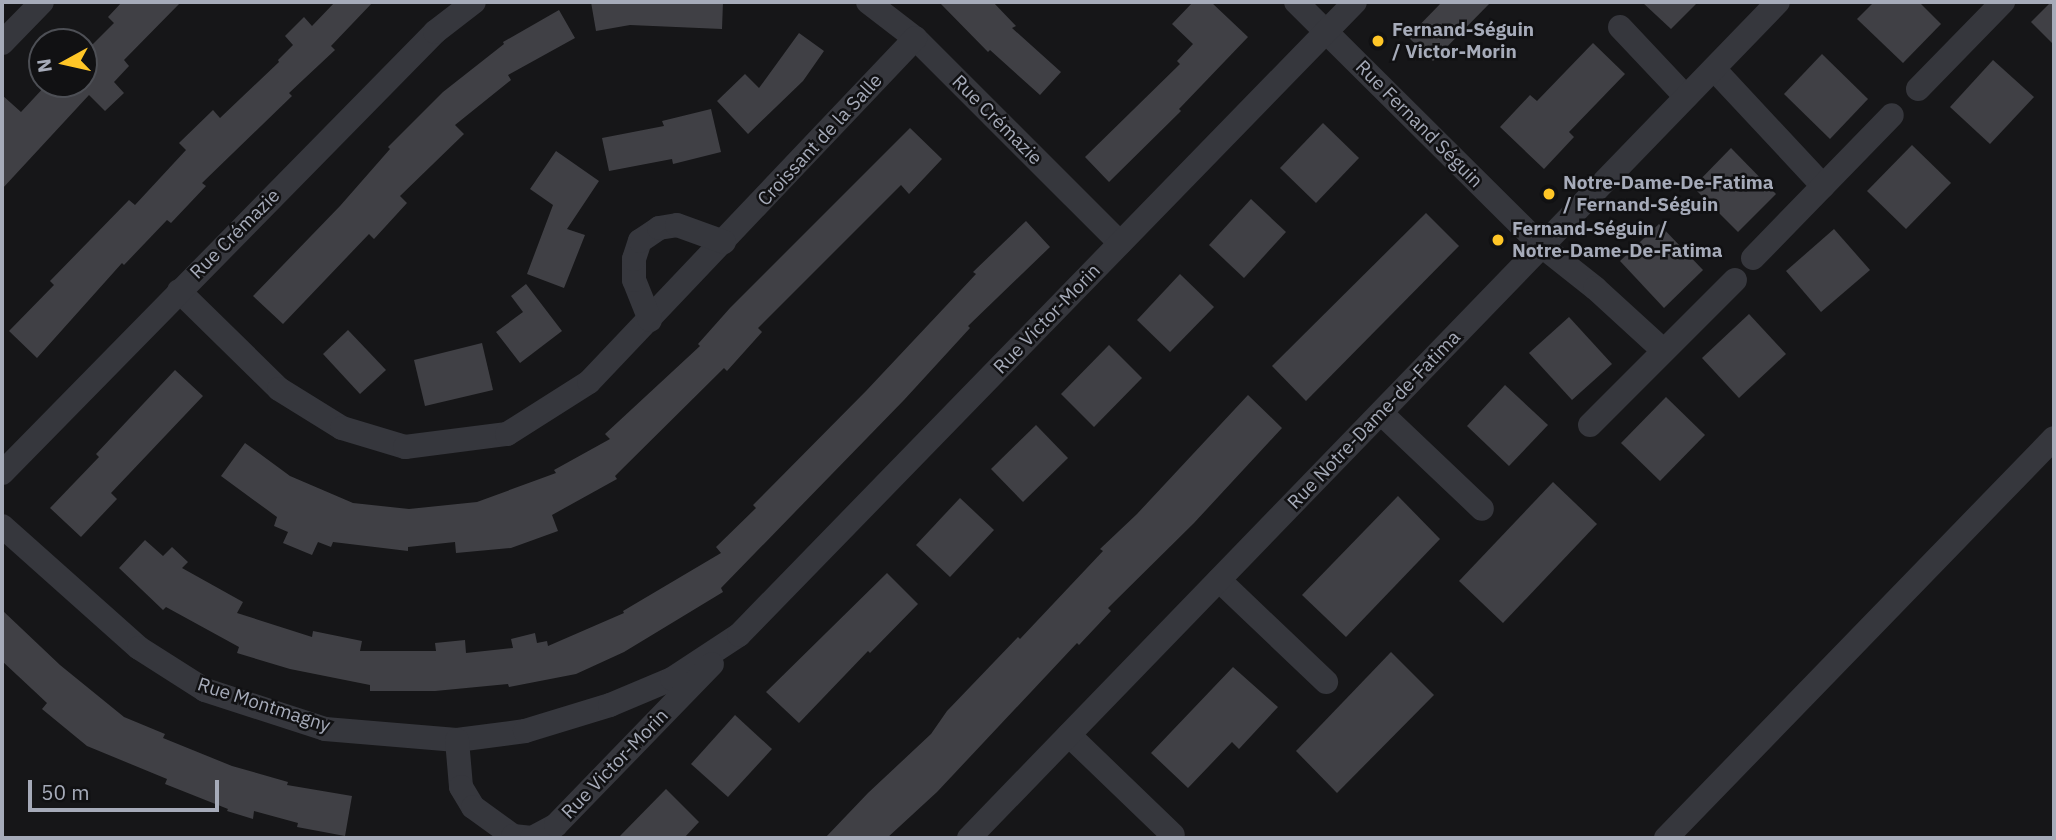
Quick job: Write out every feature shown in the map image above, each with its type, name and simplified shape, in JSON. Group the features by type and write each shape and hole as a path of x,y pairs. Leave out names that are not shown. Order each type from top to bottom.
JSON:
{"street":[{"path":"2,43 42,2"},
{"name":"Rue Crémazie","path":"2,474 435,33 474,2"},
{"name":"Rue Crémazie","path":"868,2 915,38 1121,243"},
{"name":"Rue Fernand Séguin","path":"1296,2 1542,246 1595,288 1663,350"},
{"name":"Rue Victor-Morin","path":"739,635 672,678 610,705 525,731 457,740 461,787 473,807 513,836 533,838 556,825 1355,2"},
{"name":"Rue Notre-Dame-de-Fatima","path":"969,838 1778,2"},
{"path":"1918,89 1993,5"},
{"path":"1620,27 1686,97"},
{"name":"Croissant de la Salle","path":"179,291 279,389 342,428 405,447 507,434 589,382 915,38"},
{"path":"1714,69 1823,186"},
{"path":"1753,258 1892,115"},
{"path":"650,320 634,280 634,259 640,241 659,228 677,225 724,242"},
{"path":"1590,425 1735,279"},
{"path":"1381,413 1482,509"},
{"path":"1666,838 2054,438"},
{"name":"Rue Montmagny","path":"2,526 138,649 205,690 325,729 457,740"},
{"path":"1219,580 1326,682"},
{"path":"1069,735 1173,835"}],"building":[{"path":"122,2 181,2 124,60 129,66 114,82 124,93 105,111 92,98 98,98 98,39 114,23 108,17"},
{"path":"335,2 373,2 331,46 335,50 289,93 292,96 202,183 206,186 171,223 167,220 124,265 122,263 37,358 9,331 54,285 50,281 129,200 135,205 186,150 179,143 213,110 220,118 279,62 293,45 285,36 304,17 312,26"},
{"path":"591,2 723,2 722,29 630,25 596,31"},
{"path":"939,2 993,2 1016,26 1012,28 1061,72 1040,95 990,50 988,52"},
{"path":"1193,2 1211,2 1248,37 1179,109 1181,111 1109,182 1085,157 1180,64 1177,61 1193,44 1172,24"},
{"path":"1442,2 1491,2 1433,61 1408,37"},
{"path":"1642,2 1698,2 1671,29"},
{"path":"1874,2 1919,2 1941,24 1903,63 1857,19"},
{"path":"2054,2 2054,45 2031,22"},
{"path":"559,10 575,38 508,75 511,80 455,125 464,134 400,196 407,203 374,239 369,234 283,324 253,296 340,206 390,149 388,147 443,92 504,44 503,42"},
{"path":"799,33 824,51 803,81 748,134 717,101 745,74 759,88"},
{"path":"1593,43 1625,74 1569,132 1574,137 1544,169 1500,127 1530,95 1537,101"},
{"path":"1822,54 1868,99 1830,139 1784,94"},
{"path":"1993,60 2034,97 1990,144 1950,107"},
{"path":"2,95 21,112 34,98 86,98 2,189"},
{"path":"711,109 721,152 673,164 672,159 609,171 602,138 664,126 662,121"},
{"path":"1323,123 1359,158 1316,203 1280,168"},
{"path":"910,128 942,159 909,194 901,185 758,328 762,332 727,371 724,368 615,476 617,479 552,515 558,531 511,548 456,553 455,542 408,547 408,551 333,542 331,547 318,542 312,555 283,543 288,532 274,526 277,517 221,476 245,443 290,476 353,503 409,509 477,502 556,473 554,470 610,439 605,434 700,346 698,344 730,308"},
{"path":"1912,145 1951,183 1906,229 1867,191"},
{"path":"1731,148 1776,194 1738,232 1693,187"},
{"path":"556,151 599,181 567,229 585,235 564,288 527,274 553,205 530,189"},
{"path":"1251,199 1286,232 1244,278 1209,245"},
{"path":"1426,213 1459,246 1306,401 1272,366"},
{"path":"1026,221 1050,247 968,326 970,328 904,400 721,588 723,592 624,652 576,674 509,687 508,684 435,691 370,691 370,685 290,669 237,653 239,647 166,607 163,610 119,568 145,540 163,556 172,547 188,562 182,568 243,602 237,613 312,637 313,631 362,641 360,651 436,651 435,643 465,640 466,653 513,648 511,639 535,633 537,643 547,641 548,646 624,613 623,611 721,553 716,547 756,508 753,505 866,391 976,274 973,272"},
{"path":"1659,224 1703,270 1664,308 1620,261"},
{"path":"1834,229 1870,270 1821,312 1786,271"},
{"path":"1180,274 1214,307 1170,352 1137,320"},
{"path":"526,284 562,331 520,363 496,332 523,312 511,296"},
{"path":"1749,314 1786,354 1739,398 1702,358"},
{"path":"1569,317 1612,364 1572,400 1529,353"},
{"path":"348,330 386,370 360,394 323,354"},
{"path":"482,343 493,390 425,406 414,360"},
{"path":"1109,345 1142,378 1094,427 1061,394"},
{"path":"175,370 203,396 111,493 117,499 81,537 50,508 99,457 96,454"},
{"path":"1505,385 1548,425 1509,466 1467,426"},
{"path":"1248,395 1282,428 1194,523 1108,608 1111,611 1079,645 1077,643 937,792 887,838 825,838 931,734 947,711 1018,637 1020,639 1103,551 1100,549 1137,514"},
{"path":"1666,397 1705,435 1660,481 1621,443"},
{"path":"1036,425 1068,458 1023,502 991,469"},
{"path":"1553,482 1597,524 1503,623 1459,581"},
{"path":"1398,496 1440,539 1346,637 1302,595"},
{"path":"960,498 994,530 950,577 916,545"},
{"path":"887,573 918,604 870,653 868,651 799,723 766,692"},
{"path":"2,610 60,665 124,717 165,734 163,738 232,766 288,782 287,785 352,796 345,836 297,827 298,823 254,811 253,819 227,811 228,809 165,784 167,779 87,746 42,709 47,703 2,661"},
{"path":"1391,652 1434,695 1337,793 1296,751"},
{"path":"1233,667 1278,707 1239,749 1232,742 1188,788 1151,753"},
{"path":"735,715 772,749 728,797 691,764"},
{"path":"666,789 699,822 684,838 618,838"}],"place":[{"name":"Fernand-Séguin / Victor-Morin","path":"1378,41"},
{"name":"Notre-Dame-De-Fatima / Fernand-Séguin","path":"1549,194"},
{"name":"Fernand-Séguin / Notre-Dame-De-Fatima","path":"1498,240"}]}
